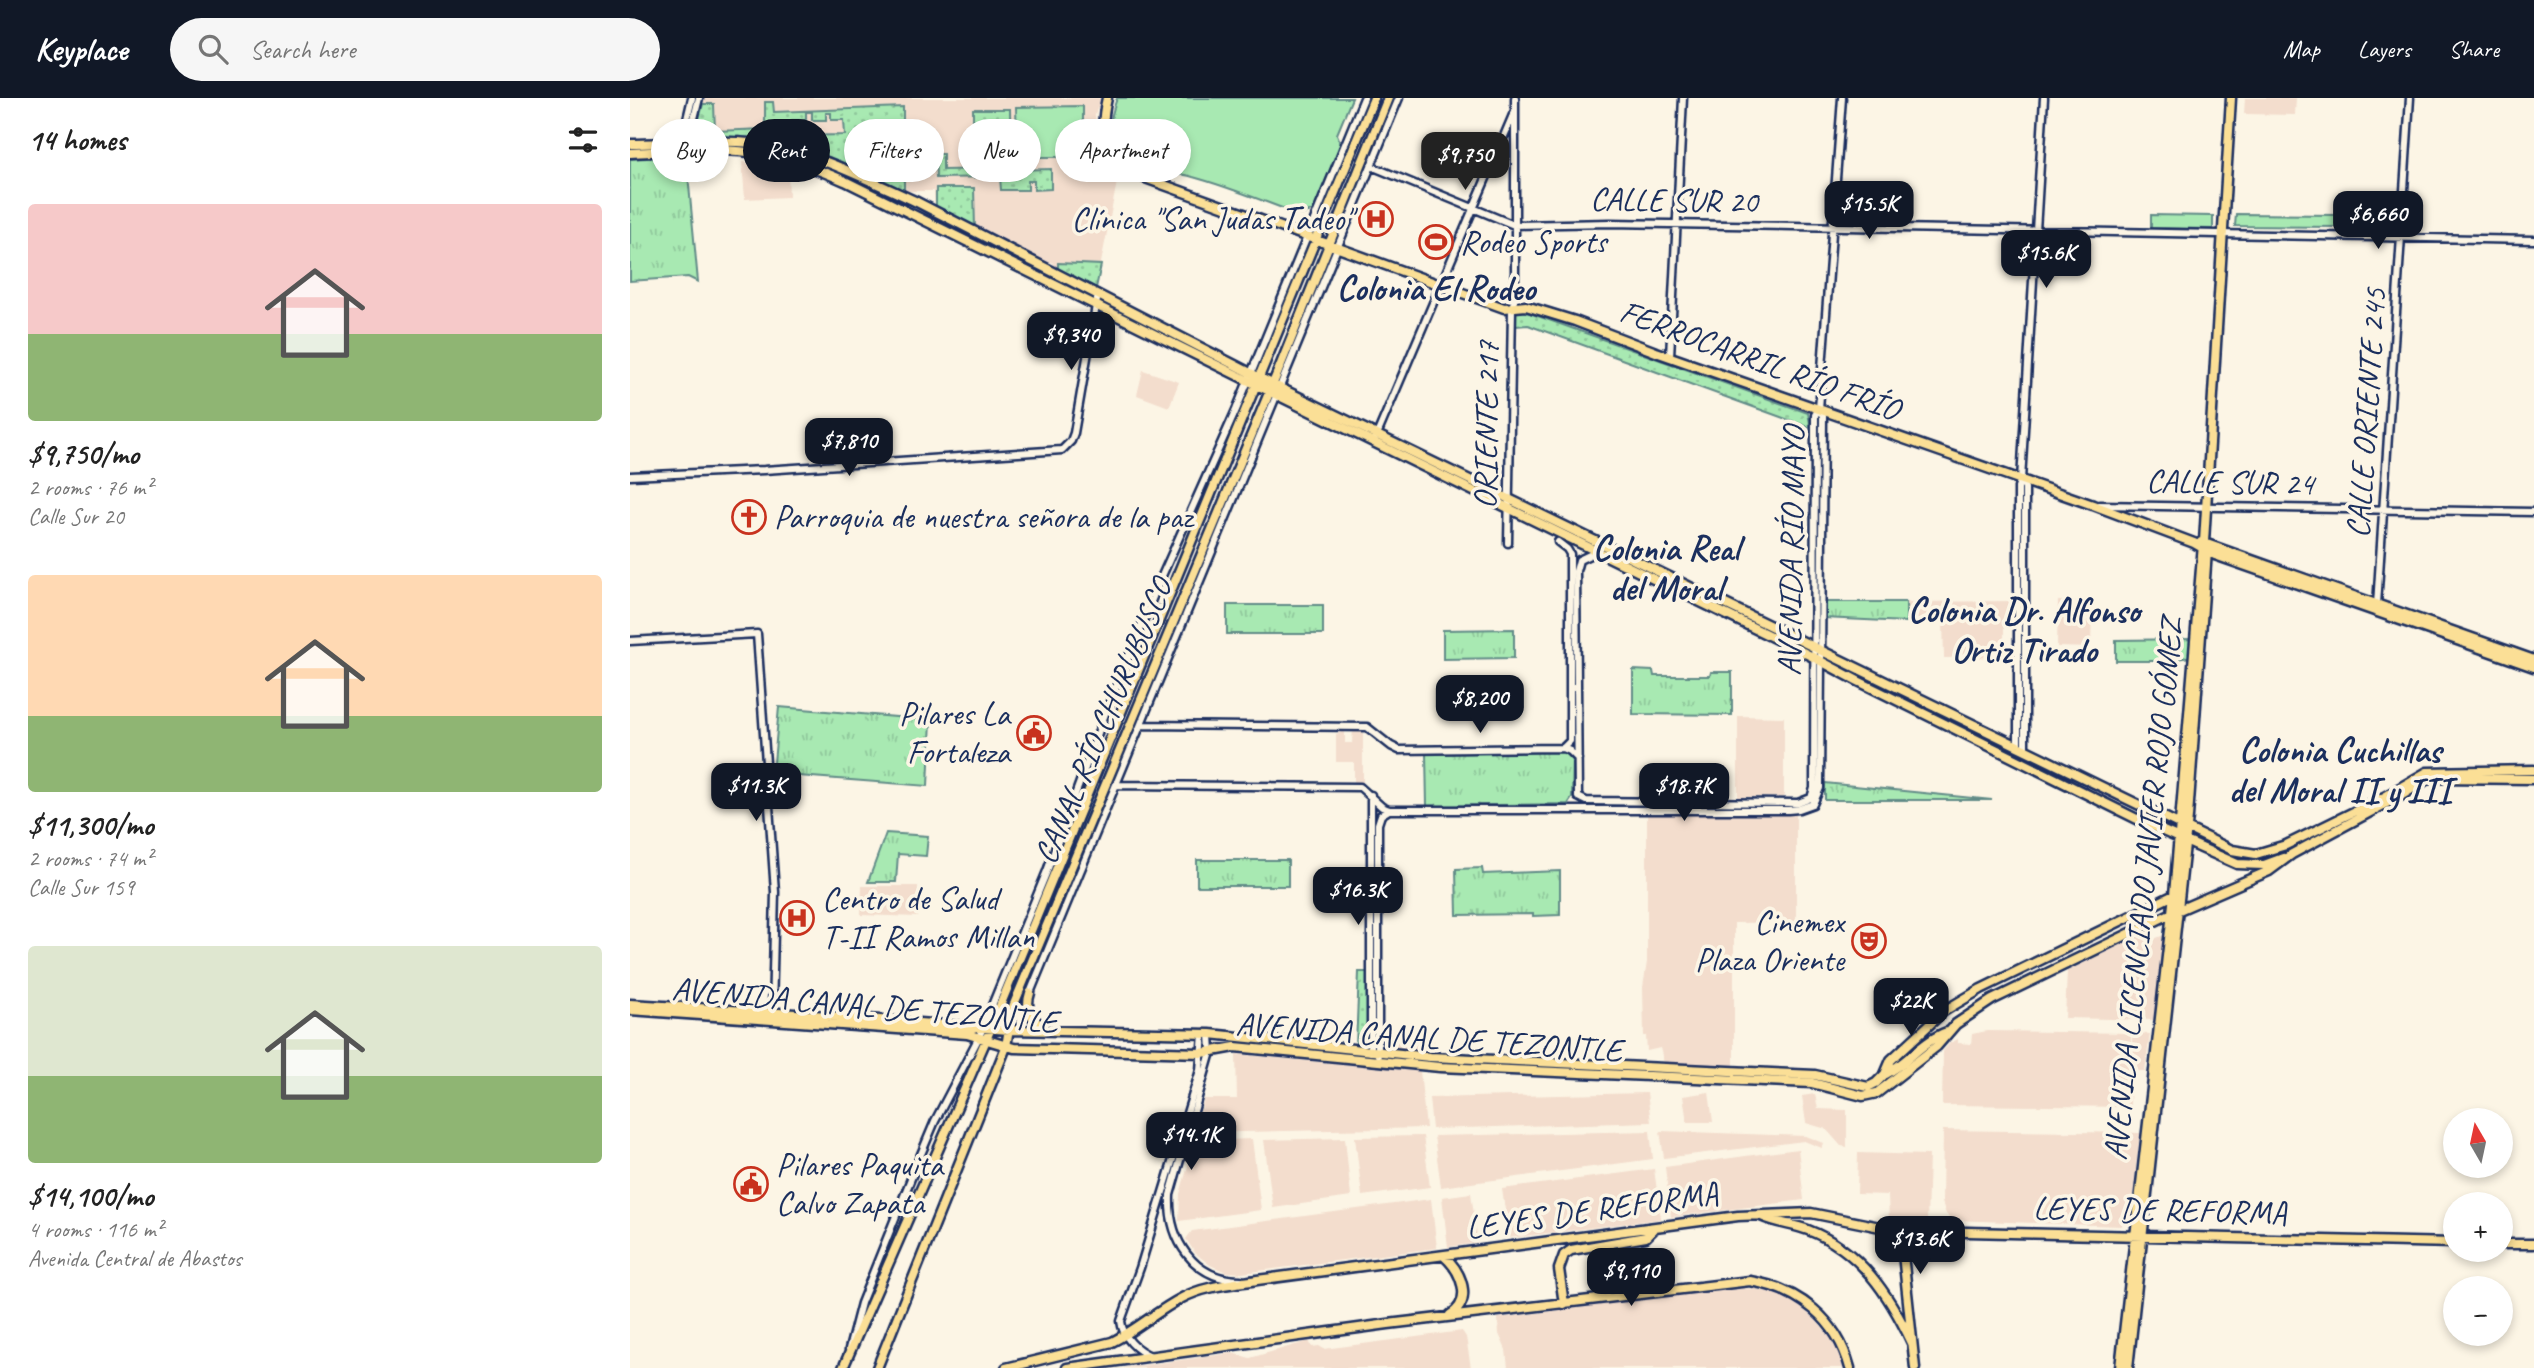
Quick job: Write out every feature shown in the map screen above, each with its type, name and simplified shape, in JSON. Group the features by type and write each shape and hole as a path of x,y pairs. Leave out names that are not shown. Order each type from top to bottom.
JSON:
{"main road":[{"name":"FERROCARRIL RÍO FRÍO","path":"1107,98 1102,124 1109,151 1123,168 1145,178 1504,307 1526,306 1575,321 2093,505 2534,667"},
{"name":"CANAL RÍO CHURUBUSCO","path":"845,1365 986,1028 1049,887 1253,379 1317,240 1374,98"},
{"name":"CANAL RÍO CHURUBUSCO","path":"877,1368 1006,1047 1012,1009 1333,247 1388,98"},
{"name":"AVENIDA LICENCIADO JAVIER ROJO GÓMEZ","path":"2120,1368 2182,841 2207,507 2231,98"},
{"path":"630,144 651,145"},
{"path":"729,145 759,144 822,160 917,202 1098,294 1253,379"},
{"path":"630,153 651,151"},
{"path":"729,151 759,153 821,170 898,205 2182,841 2237,864 2264,864 2292,854"},
{"path":"1515,297 1526,306"},
{"path":"1375,439 1508,497 2183,828 2245,854 2267,852 2309,835 2427,772 2534,770"},
{"name":"FERROCARRIL RÍO FRÍO","path":"2202,546 2534,660"},
{"name":"AVENIDA CANAL DE TEZONTLE","path":"630,1010 926,1031 982,1039 1006,1047 1207,1052 1235,1047 1440,1067 1812,1083 1863,1096 1885,1088 1937,1046 1972,1012 2070,962 2282,863 2292,854 2431,778 2534,779"},
{"name":"AVENIDA LICENCIADO JAVIER ROJO GÓMEZ","path":"2175,912 2174,895 2182,841"},
{"path":"2237,864 2248,879"},
{"path":"1047,871 1049,887"},
{"path":"1885,1074 1891,1060 1915,1037 1964,999 2174,895"},
{"path":"2107,928 2116,933 2114,941"},
{"path":"2063,950 2062,960 2070,962"},
{"path":"2007,976 2014,981 2014,990"},
{"path":"1012,1009 1030,993"},
{"path":"1030,993 1027,1003 1030,1014 1046,1030"},
{"path":"1964,999 1963,1006 1972,1012"},
{"name":"AVENIDA CANAL DE TEZONTLE","path":"630,1004 1009,1030 1206,1034 1430,1057 1815,1076 1863,1088 1873,1086 1937,1035 1950,1031"},
{"path":"1378,1061 1383,1056 1379,1051"},
{"name":"LEYES DE REFORMA","path":"1006,1368 1112,1342 1195,1292 1257,1280 1759,1215 1811,1213 1885,1228 1925,1231 2443,1243"},
{"path":"1759,1215 1776,1223 1809,1230 1856,1259 1891,1300 1912,1343"},
{"path":"1564,1304 1559,1269 1564,1255 1571,1250 1646,1237 1654,1228"},
{"path":"1885,1228 1903,1254 1915,1368"},
{"path":"1903,1254 1908,1242 1925,1231"},
{"name":"AVENIDA LICENCIADO JAVIER ROJO GÓMEZ","path":"2128,1368 2137,1234"},
{"path":"2513,1244 2534,1244"},
{"path":"1444,1256 1459,1273 1463,1300 1456,1311 1445,1317"},
{"path":"1067,1368 1732,1281 1766,1283 1801,1298 1827,1322 1842,1344 1850,1368"}],"street":[{"path":"689,119 692,98"},
{"path":"693,119 699,98"},
{"name":"CANAL RÍO CHURUBUSCO","path":"986,1028 1105,714 1157,587 1253,379 1307,236 1364,98"},
{"name":"CANAL RÍO CHURUBUSCO","path":"1333,247 1399,98"},
{"name":"ORIENTE 217","path":"1508,543 1515,297 1515,98"},
{"path":"1670,356 1683,98"},
{"name":"AVENIDA RÍO MAYO","path":"1798,806 1808,806 1816,800 1820,788 1815,415 1819,409 1842,98"},
{"path":"2022,748 2018,487 2021,480 2044,98"},
{"name":"CALLE ORIENTE 245","path":"2377,605 2410,98"},
{"path":"1375,439 1515,110"},
{"name":"CALLE SUR 20","path":"1371,166 1514,225 1833,227 2534,240"},
{"path":"630,476 1062,450 1071,441 1074,433 1098,294"},
{"name":"CANAL RÍO CHURUBUSCO","path":"1030,993 1142,725 1274,389"},
{"name":"CALLE SUR 24","path":"2093,505 2534,512"},
{"path":"1558,542 1570,554 1570,741 1563,748"},
{"path":"1569,808 1578,797 1576,572 1579,560 1597,552"},
{"path":"630,641 757,634 775,892 772,1012"},
{"path":"1142,725 1367,727 1399,750 1563,748 1578,759"},
{"path":"1116,785 1353,786 1360,787 1389,810 1798,806"},
{"path":"1371,795 1375,932"},
{"path":"1578,797 1586,801 1798,806"},
{"path":"1378,1061 1375,932 1378,824 1381,816 1389,810"},
{"path":"1206,1034 1207,1052 1170,1195 1173,1228 1186,1254 1203,1269 1218,1277 1257,1280"},
{"name":"CANAL RÍO CHURUBUSCO","path":"845,1365 861,1303 916,1166 935,1121 982,1039"},
{"path":"1152,1357 1137,1349 1126,1335 1121,1321 1207,1052"}],"shaded area":[{"path":"705,98 1101,98 1095,119 1055,119 1055,182 1117,182 1096,288 1058,270 1052,262 1046,263 935,209 934,191 904,191 882,182 944,182 944,119 844,119 844,166 830,160 830,119 743,119 743,145 729,143 729,119 699,119"},
{"path":"2245,98 2296,98 2295,115 2244,114"},
{"path":"1451,142 1474,151 1470,160 1484,166 1479,176 1447,163 1452,152 1447,150"},
{"path":"744,182 788,182 789,197 745,199"},
{"path":"1143,370 1179,382 1169,407 1137,395"},
{"path":"2015,601 2015,625 2004,626 2004,650 2015,651 2015,657 1944,658 1943,622 1906,622 1906,602"},
{"path":"2058,601 2092,602 2091,648 2057,647"},
{"path":"1738,716 1784,717 1784,797 1738,797"},
{"path":"1353,729 1363,729 1363,784 1354,784 1354,762 1336,762 1336,734 1345,731 1345,743 1352,743"},
{"path":"1796,814 1796,922 1734,923 1734,1066 1664,1063 1660,1048 1647,1051 1644,1036 1647,815"},
{"path":"862,886 918,886 918,917 861,915"},
{"path":"2145,932 2149,941 2164,935 2155,1020 2065,1018 2067,971"},
{"path":"1382,1030 1429,1030 1429,1039 1434,1040 1434,1054 1381,1050"},
{"path":"1987,1031 2131,1033 2130,1107 1942,1105 1943,1051 1958,1039 1958,1043 1971,1044 1972,1034"},
{"path":"2132,1033 2150,1034 2145,1071 2132,1071"},
{"path":"1236,1054 1420,1071 1426,1128 1194,1133 1204,1099 1237,1099"},
{"path":"1709,1092 1713,1122 1687,1122 1683,1096"},
{"path":"1647,1093 1651,1122 1432,1129 1429,1098"},
{"path":"1815,1094 1818,1109 1847,1110 1847,1147 1841,1146 1826,1129 1806,1123 1802,1096"},
{"path":"1943,1130 2140,1133 2131,1217 2121,1226 1952,1220 1946,1214 1942,1202"},
{"path":"1650,1131 1653,1159 1441,1187 1434,1136"},
{"path":"1660,1131 1806,1136 1824,1143 1822,1148 1804,1141 1664,1158"},
{"path":"1423,1136 1430,1187 1362,1196 1355,1137"},
{"path":"1345,1138 1351,1197 1273,1208 1264,1140"},
{"path":"1252,1139 1261,1210 1179,1221 1180,1194 1195,1141"},
{"path":"1798,1149 1804,1200 1671,1217 1665,1167"},
{"path":"1858,1153 1929,1155 1927,1221 1889,1221 1888,1195 1857,1194"},
{"path":"1654,1169 1661,1219 1509,1238 1502,1189"},
{"path":"1471,1193 1478,1243 1448,1247 1442,1197"},
{"path":"1431,1199 1437,1248 1242,1273 1226,1272 1210,1265 1195,1253 1186,1239 1192,1231"},
{"path":"1727,1288 1756,1289 1775,1293 1794,1302 1815,1319 1830,1337 1840,1355 1843,1368 1508,1368 1506,1350 1499,1334 1498,1318"},
{"path":"1462,1331 1466,1337 1471,1368 1123,1368 1232,1353 1250,1358 1309,1341 1312,1347 1319,1346 1324,1349"}],"green space":[{"path":"1117,98 1352,98 1337,134 1341,144 1314,210 1301,215 1191,177 1191,119 1111,119"},
{"path":"765,102 773,102 774,112 903,107 903,119 831,120 831,113 826,113 826,119 812,119 812,112 806,112 806,119 765,119"},
{"path":"703,104 714,104 715,119 699,119"},
{"path":"1083,106 1083,119 1055,119 1055,157 1041,157 1041,119 1016,119 1016,107"},
{"path":"973,109 1010,109 1010,119 973,119"},
{"path":"729,130 743,130 743,145 729,143"},
{"path":"830,135 844,135 844,166 830,160"},
{"path":"651,158 651,182 689,182 698,282 688,277 630,281 630,159"},
{"path":"1041,169 1051,169 1051,189 1034,190 1034,182 1041,182"},
{"path":"944,170 958,170 958,178 944,178"},
{"path":"882,182 904,182 904,191"},
{"path":"1000,182 1028,182 1028,190 1001,190"},
{"path":"936,188 974,188 975,229 936,210"},
{"path":"2236,214 2340,215 2340,227 2235,226"},
{"path":"2151,215 2213,216 2213,229 2151,228"},
{"path":"1058,263 1101,265 1096,288 1058,270"},
{"path":"1524,311 1808,413 1811,428 1528,325 1516,326 1515,312"},
{"path":"1824,602 1906,602 1906,622 1824,618"},
{"path":"1227,605 1323,605 1323,634 1227,634"},
{"path":"1514,629 1514,658 1443,659 1443,630"},
{"path":"2193,639 2191,657 2157,661 2116,661 2116,640"},
{"path":"1633,670 1653,671 1654,676 1710,676 1711,672 1732,672 1732,715 1633,714"},
{"path":"779,707 931,720 928,786 773,774"},
{"path":"1426,752 1568,752 1573,758 1572,798 1568,804 1427,806"},
{"path":"1825,783 1992,800 1825,800"},
{"path":"886,833 928,836 926,856 898,854 896,882 868,882"},
{"path":"1197,860 1288,860 1288,886 1197,886"},
{"path":"1482,868 1483,874 1560,871 1560,915 1457,915 1456,869"},
{"path":"1359,972 1370,972 1370,1048 1356,1046"}],"place":[{"name":"Clínica \"San Judas Tadeo\"","path":"1376,219"},
{"name":"Rodeo Sports","path":"1436,242"},
{"name":"Parroquia de nuestra señora de la paz","path":"749,517"},
{"name":"Pilares La Fortaleza","path":"1034,733"},
{"name":"Centro de Salud T-II Ramos Millan","path":"797,918"},
{"name":"Cinemex Plaza Oriente","path":"1869,941"},
{"name":"Pilares Paquita Calvo Zapata","path":"751,1184"}],"district":[{"name":"Colonia El Rodeo","path":"1436,288"},
{"name":"Colonia Real del Moral","path":"1666,568"},
{"name":"Colonia Dr. Alfonso Ortiz Tirado","path":"2024,630"},
{"name":"Colonia Cuchillas del Moral II y III","path":"2340,770"}]}
